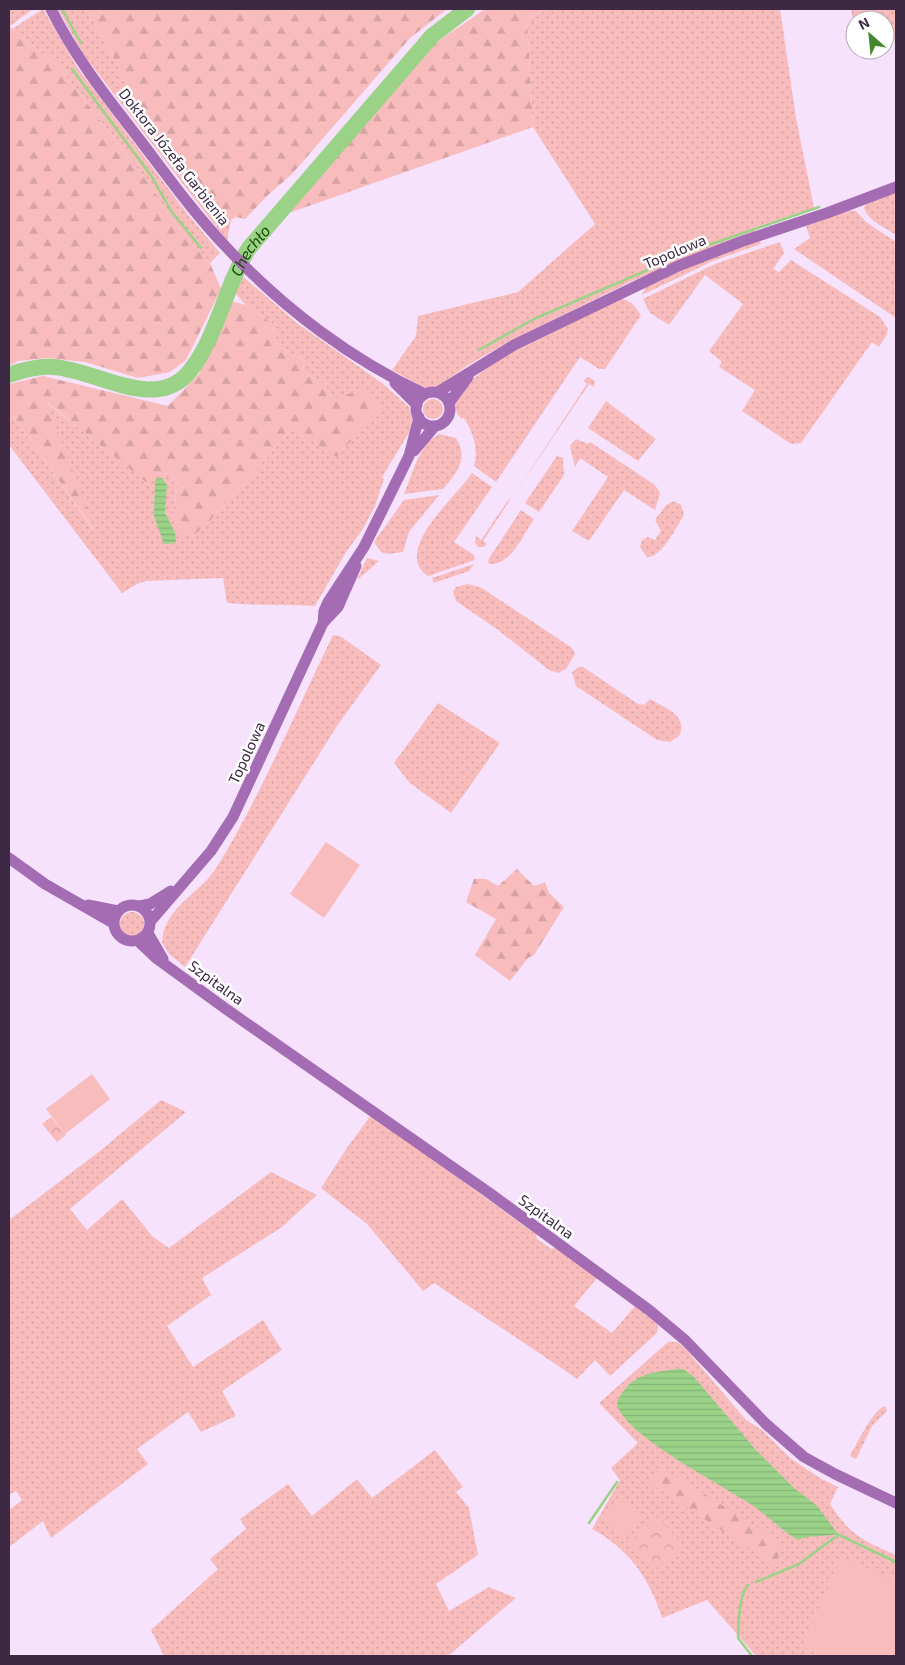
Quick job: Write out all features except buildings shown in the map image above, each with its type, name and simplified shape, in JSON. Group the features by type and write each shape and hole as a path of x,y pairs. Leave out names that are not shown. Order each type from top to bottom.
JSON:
{"main road":[{"name":"Doktora Józefa Garbienia","path":"51,9 71,44 116,109 228,250 301,316 389,377 425,394"},
{"name":"Topolowa","path":"438,392 514,345 678,266 896,187"},
{"name":"Topolowa","path":"449,403 475,368"},
{"name":"Doktora Józefa Garbienia","path":"389,377 417,405"},
{"path":"438,392 445,396 449,403 450,413 447,418 435,426 428,425 419,417 417,405 425,394 438,392"},
{"name":"Topolowa","path":"149,927 181,884 211,851 233,817 323,623 324,610 361,552 409,456 419,425 419,417"},
{"name":"Topolowa","path":"409,456 435,426"},
{"path":"9,858 45,884 113,923"},
{"name":"Topolowa","path":"139,906 150,904 181,884"},
{"path":"82,904 118,911"},
{"path":"128,905 139,906 145,910 149,927 138,941 123,940 114,930 113,923 118,911 128,905"},
{"name":"Szpitalna","path":"149,927 166,965"},
{"name":"Szpitalna","path":"138,941 166,965 226,1010 480,1187 649,1310 685,1340 766,1424 804,1457 896,1504"}],"green space":[{"path":"9,9 33,9 10,26 12,29 9,30"},
{"path":"43,9 77,67 189,216 220,253 210,263 169,216 150,185 59,67 12,29"},
{"path":"58,9 87,9 144,115 166,147 231,220 227,241 83,54"},
{"path":"87,9 447,9 410,38 292,174 245,219 236,217 231,220 166,147 144,115"},
{"path":"485,9 548,9 527,19 533,127 289,213 436,43"},
{"path":"548,9 780,9 796,118 814,208 754,228 755,232 739,236 630,282 510,341 473,362 438,386 427,388 392,370 416,336 418,316 518,292 595,224 533,127 527,19"},
{"path":"896,9 896,44 895,10 851,10"},
{"path":"12,29 59,67 150,185 169,216 210,263 221,289 186,360 170,372 138,378 85,362 47,358 18,361 9,366 9,30"},
{"path":"896,193 896,235 872,220 864,207 867,203"},
{"path":"848,211 856,211 866,222 896,242 896,318 794,249 810,238 806,226"},
{"path":"759,240 761,244 713,261 642,295 645,288 680,270"},
{"path":"780,242 784,253 773,269 779,272 791,260 880,317 888,329 879,347 872,342 801,443 791,444 742,411 755,390 719,367 722,362 709,351 743,304 705,275 669,325 650,313 643,299 715,264"},
{"path":"240,274 297,323 382,383 409,407 412,419 410,431 382,477 384,479 375,506 363,529 346,552 315,606 227,603 223,578 146,581 122,593 9,445 9,410 94,531 46,402 146,481 159,473 172,474 178,485 172,517 208,523 292,429 333,399 325,384 304,373 303,359 280,347 273,336 274,325 246,305 232,290"},
{"path":"620,299 630,302 641,315 605,369 599,369 580,357 496,482 474,466 476,454 472,435 464,418 462,419 457,414 455,404 470,381 501,358"},
{"path":"231,301 246,305 274,325 273,336 280,347 303,359 304,373 325,384 333,399 363,389 382,405 337,457 292,429 208,523 195,534 179,533 172,517 178,485 172,474 159,473 146,482 47,402 96,533 9,410 9,384 43,376 168,406 199,374"},
{"path":"588,377 595,381 594,387 589,384 514,495 587,384 583,381"},
{"path":"433,399 440,402 443,409 440,416 433,419 426,416 423,409 426,402"},
{"path":"606,401 656,439 638,461 588,428"},
{"path":"439,434 456,438 460,446 461,459 457,471 443,489 404,494 417,460 428,442"},
{"path":"576,439 588,444 590,442 655,485 660,493 655,510 624,490 589,541 572,531 608,477 580,458 575,467 570,446"},
{"path":"557,456 563,458 564,475 539,512 525,503"},
{"path":"472,473 492,487 454,542 474,555 475,560 428,576 419,565 417,553 422,538 442,509"},
{"path":"439,495 409,532 403,552 389,554 381,552 374,542 404,500"},
{"path":"509,499 483,541 487,544 483,547 478,547 475,543 476,536 481,540"},
{"path":"674,501 681,505 684,515 673,534 658,553 647,557 640,547 642,540 648,537 655,540 661,531 655,520 666,505"},
{"path":"521,510 534,519 521,541 504,560 489,564 488,560"},
{"path":"367,558 379,561 357,580"},
{"path":"474,564 469,571 434,583 432,578"},
{"path":"468,584 482,588 572,648 575,654 566,669 558,673 549,670 498,630 456,601 453,591 456,587"},
{"path":"333,635 340,636 381,665 337,726 185,967 169,954 162,942 164,930 176,910 210,877 217,867 263,782"},
{"path":"579,667 583,667 638,704 644,705 650,699 674,713 681,723 679,736 670,742 657,740 576,686 572,672"},
{"path":"438,703 500,743 451,813 410,783 394,763"},
{"path":"326,842 360,865 324,918 290,894"},
{"path":"517,869 534,886 545,882 549,893 564,907 534,955 528,958 510,981 475,955 496,919 466,902 474,879 486,879 498,886"},
{"path":"132,912 140,916 144,924 140,932 132,936 124,932 120,924 124,916"},
{"path":"92,1074 110,1099 65,1134 46,1109"},
{"path":"161,1100 186,1112 70,1209 87,1230 122,1199 153,1237 169,1248 271,1172 317,1195 282,1227 202,1278 211,1295 167,1326 193,1367 263,1320 282,1350 222,1391 236,1416 201,1432 188,1412 137,1449 148,1464 51,1538 43,1521 9,1547 9,1510 22,1500 16,1491 9,1495 9,1220 100,1151"},
{"path":"371,1115 537,1235 536,1238 551,1249 556,1248 597,1278 574,1306 612,1333 635,1306 658,1325 657,1333 610,1376 595,1360 577,1379 434,1283 423,1291 367,1224 321,1188"},
{"path":"51,1117 66,1135 57,1142 42,1124"},
{"path":"668,1342 677,1342 684,1347 746,1420 762,1430 790,1458 820,1478 838,1487 830,1504 851,1530 866,1541 896,1555 896,1656 756,1656 707,1600 662,1618 651,1590 636,1566 616,1545 592,1529 620,1480 611,1468 638,1443 599,1403"},
{"path":"885,1406 887,1411 872,1426 856,1459 850,1456 870,1420 875,1413"},
{"path":"435,1450 463,1487 456,1492 469,1508 478,1555 436,1584 449,1611 489,1587 516,1598 448,1656 164,1656 151,1630 218,1569 210,1559 246,1529 240,1519 288,1484 312,1516 357,1479 372,1498"},
{"path":"662,1467 785,1545 774,1565 647,1481"},
{"path":"624,1500 642,1521 622,1537 605,1517"},
{"path":"658,1517 683,1545 655,1570 629,1541"},
{"path":"842,1557 896,1581 896,1656 824,1656 802,1646"}],"shaded area":[{"path":"162,478 167,485 165,513 175,532 176,543 164,544 154,516 155,480"},
{"path":"683,1369 694,1377 756,1450 793,1487 817,1506 836,1531 834,1535 806,1537 798,1540 755,1507 676,1459 635,1428 622,1414 617,1402 622,1393 634,1380 649,1374"}],"waterway":[{"path":"62,9 81,43"},
{"name":"Chechło","path":"9,375 31,369 53,367 124,386 143,389 160,389 176,383 190,371 200,357 249,248 432,36 467,9"},
{"path":"72,69 152,177 171,211 201,248"},
{"path":"479,350 534,319 694,250 819,207"},
{"name":"Chechło","path":"226,278 233,286"},
{"path":"589,1523 617,1482"},
{"path":"835,1533 896,1562"},
{"path":"756,1582 799,1564 838,1535"},
{"path":"748,1585 742,1596 738,1638 752,1656"}]}
